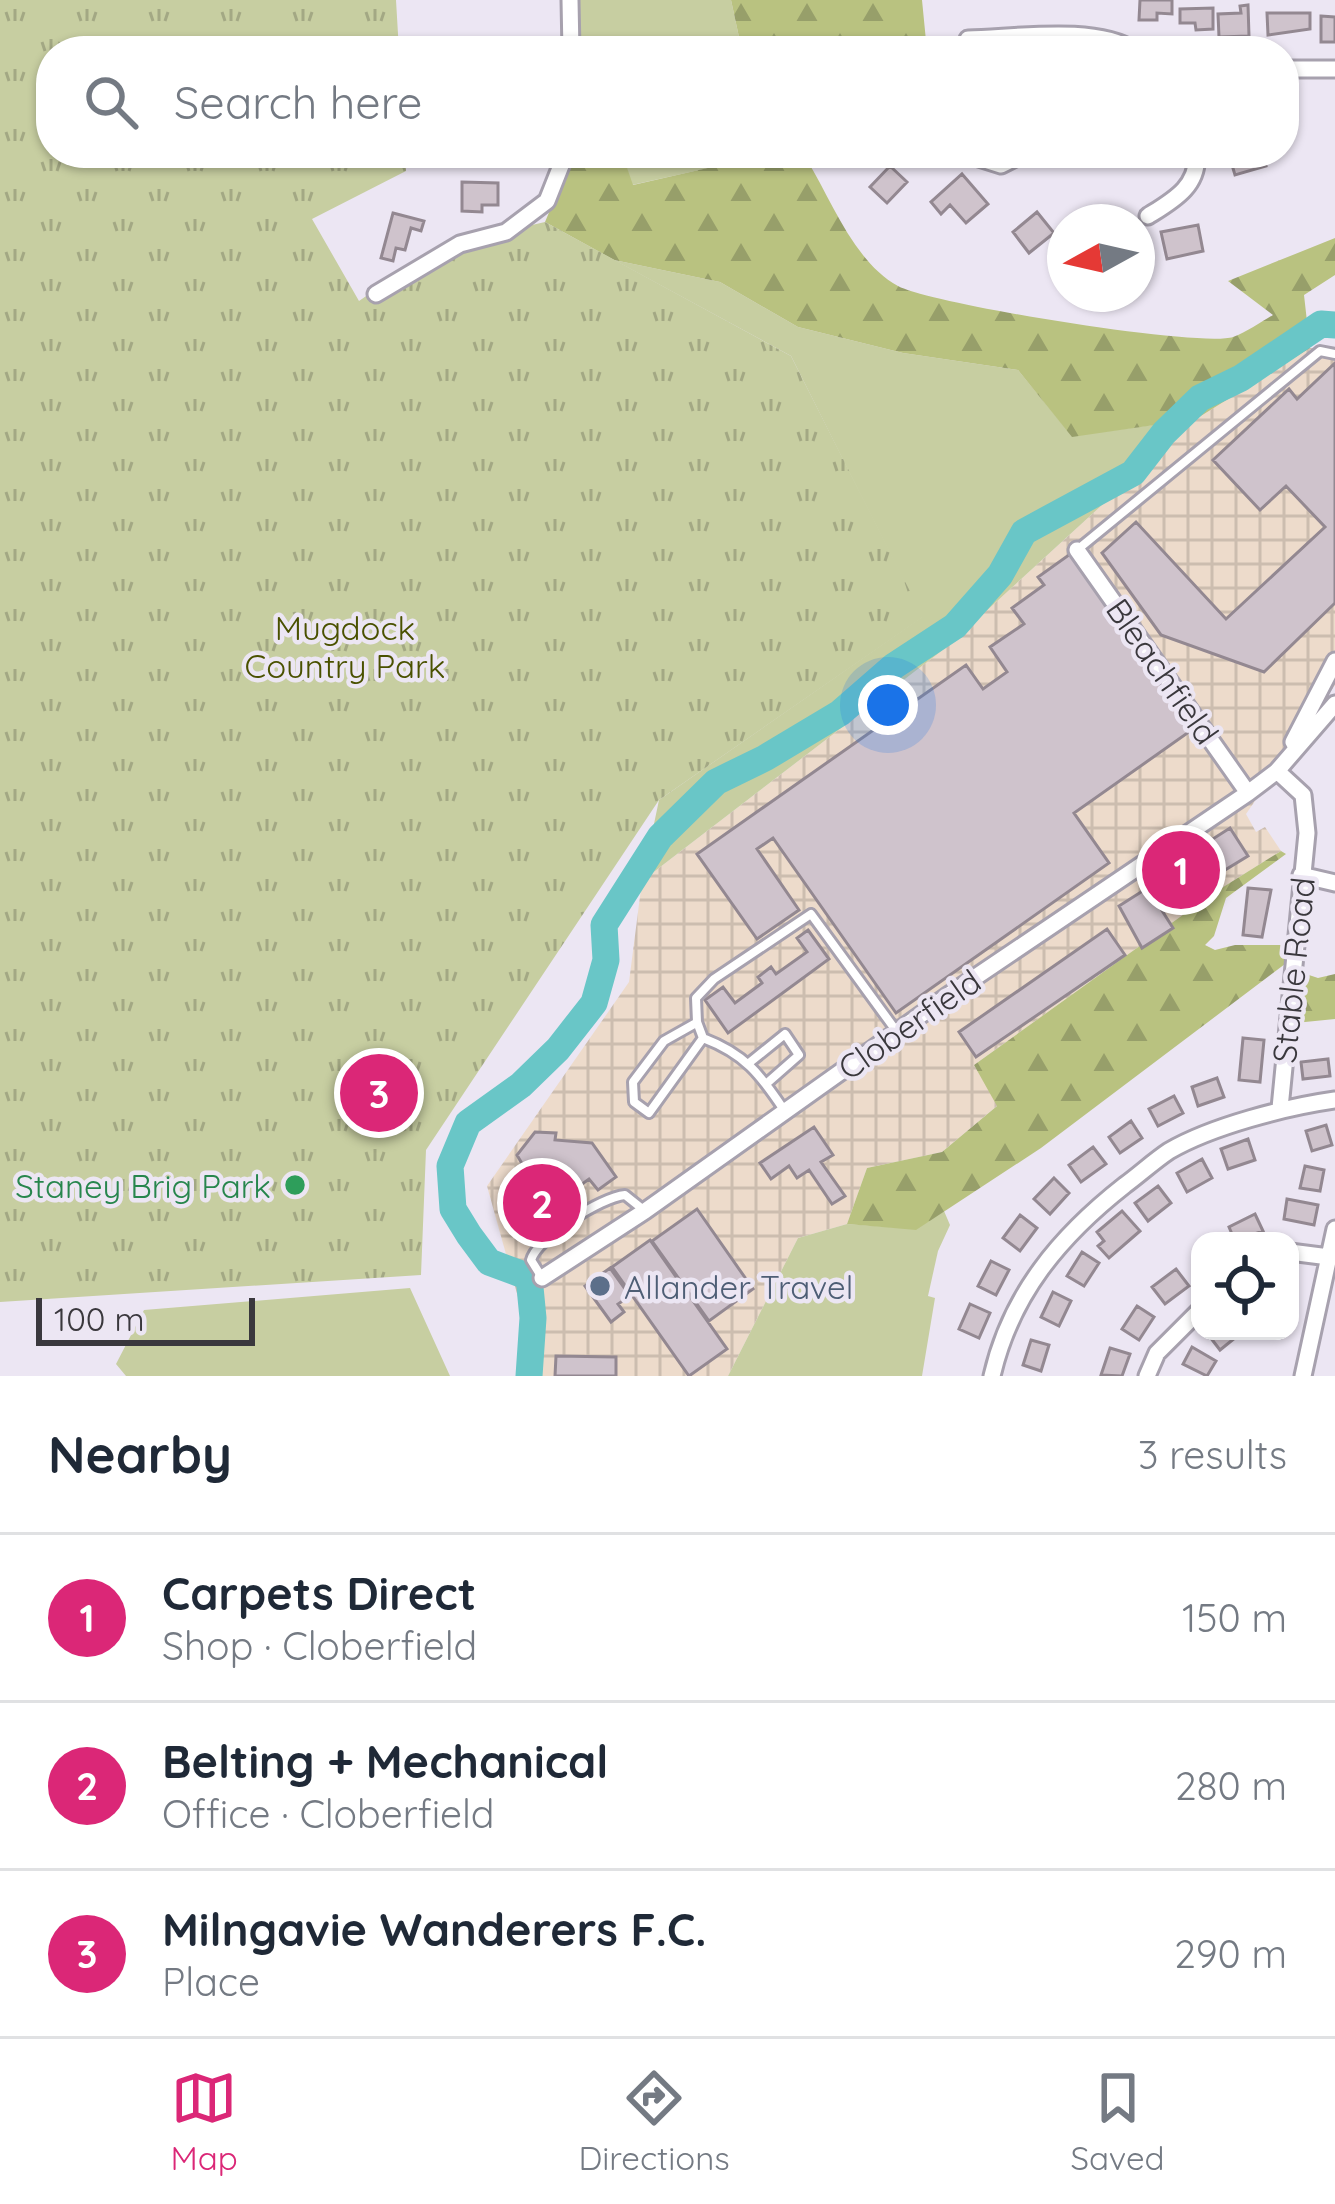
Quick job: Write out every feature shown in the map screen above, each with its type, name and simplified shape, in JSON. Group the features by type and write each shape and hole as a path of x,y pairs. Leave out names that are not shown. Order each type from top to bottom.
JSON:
{"street":[{"path":"570,0 571,36"},
{"path":"1299,69 1335,70"},
{"path":"376,294 460,244 506,232 547,201 560,168"},
{"path":"1155,211 1190,185 1196,168"},
{"name":"Bleachfield","path":"1077,550 1248,793"},
{"path":"1277,772 1329,705 1335,662"},
{"name":"Cloberfield","path":"542,1278 1277,772"},
{"name":"Stable Road","path":"1277,772 1303,795 1306,833 1280,1108"},
{"path":"1301,875 1335,883"},
{"path":"992,1376 1013,1310 1034,1274 1090,1212 1170,1150 1280,1108 1335,1100"},
{"path":"1304,1376 1327,1306 1335,1229"},
{"path":"1299,1253 1329,1257"},
{"path":"1147,1376 1157,1353 1191,1319"}],"lane":[{"path":"1077,550 1320,352 1335,354"},
{"path":"784,1110 749,1063 727,1046 704,1037 697,1022 696,998 714,979 811,914 898,1033"},
{"path":"697,1022 664,1041 633,1082 634,1102 649,1113 704,1037"},
{"path":"749,1063 785,1034 800,1055 766,1084"},
{"path":"542,1278 531,1260 538,1245 603,1201 625,1195 645,1211"}],"shaded area":[{"path":"1310,348 1335,351 1335,685 1246,814 1256,832 1265,827 1281,851 1212,894 974,1065 998,1105 942,1152 867,1168 847,1224 798,1238 728,1376 540,1376 487,1186 629,982 642,881 948,646 1196,419"}],"green space":[{"name":"Mugdock Country Park","path":"0,0 396,0 398,36 36,36 36,168 406,168 312,219 359,301 439,246 545,222 791,356 923,617 659,800 426,1150 421,1275 0,1302"},
{"path":"575,0 731,0 739,36 575,36"},
{"path":"731,0 922,0 926,36 739,36"},
{"path":"568,168 627,168 633,185 708,168 811,168 856,246 898,286 959,303 1065,322 1210,339 1233,337 1273,315 1228,281 1335,238 1335,275 1304,295 1310,348 1196,419 1072,437 1018,370 903,353 798,327 720,282 614,260 545,222"},
{"path":"627,168 708,168 632,185"},
{"path":"614,260 720,282 798,327 903,353 1018,370 1072,436 1196,419 948,646 642,881 659,800 922,617 791,356"},
{"path":"1281,851 1286,854 1226,898 1214,936 1205,945 1215,950 1283,945 1287,946 1285,964 1041,1148 916,1230 847,1224 867,1168 942,1152 997,1106 974,1065 1212,894"},
{"path":"1300,972 1318,978 1335,974 1335,1019 1295,1023"},
{"path":"944,1211 950,1225 938,1251 928,1296 935,1298 922,1376 728,1376 798,1238 847,1224 916,1229"},
{"path":"410,1288 450,1376 126,1376 116,1364 144,1310"}],"building":[{"path":"1140,0 1172,0 1172,14 1157,13 1157,20 1139,20"},
{"path":"1248,5 1249,36 1219,36 1218,14 1241,13 1240,6"},
{"path":"1213,8 1213,29 1196,30 1195,23 1180,23 1180,9"},
{"path":"1267,13 1310,13 1310,29 1268,35"},
{"path":"1321,16 1335,17 1335,42 1321,42"},
{"path":"888,168 907,182 887,203 870,187"},
{"path":"1233,168 1259,168 1235,175"},
{"path":"962,174 988,204 966,223 950,205 941,214 931,202"},
{"path":"462,182 498,183 498,205 482,205 482,212 462,211"},
{"path":"1037,212 1047,224 1047,239 1029,253 1013,232"},
{"path":"393,213 424,221 421,231 411,228 405,250 396,248 393,261 381,258"},
{"path":"1198,225 1203,251 1167,259 1161,232"},
{"path":"1335,363 1335,603 1264,672 1161,635 1102,553 1136,522 1226,619 1325,527 1286,486 1260,510 1213,460 1289,389 1297,399"},
{"path":"1073,552 1196,727 1074,813 1109,863 896,1013 773,838 757,849 799,910 757,939 697,854 966,665 983,689 1007,672 990,647 1024,624 1012,608 1044,585 1038,577"},
{"path":"1230,828 1248,856 1161,909 1173,928 1142,948 1119,906 1190,861 1186,856"},
{"path":"1248,888 1271,890 1262,937 1243,935"},
{"path":"1107,929 1125,955 976,1057 959,1032"},
{"path":"808,930 829,959 728,1033 705,1000 723,987 735,1003 762,983 758,977 771,967 776,974 807,952 797,938"},
{"path":"1243,1038 1264,1040 1260,1082 1239,1080"},
{"path":"1328,1059 1330,1076 1303,1079 1301,1062"},
{"path":"1217,1078 1224,1097 1198,1106 1192,1087"},
{"path":"1174,1096 1183,1113 1158,1126 1149,1109"},
{"path":"1131,1121 1142,1138 1120,1153 1109,1137"},
{"path":"1326,1125 1332,1145 1312,1151 1306,1131"},
{"path":"814,1127 833,1155 821,1162 845,1196 832,1204 809,1170 797,1178 789,1166 771,1179 760,1163"},
{"path":"535,1132 556,1133 555,1140 592,1143 616,1177 598,1190 589,1179 578,1187 583,1194 556,1213 552,1206 537,1216 546,1229 530,1240 504,1203 515,1171 524,1167 517,1155"},
{"path":"1248,1139 1255,1160 1228,1169 1221,1149"},
{"path":"1093,1147 1106,1164 1081,1182 1069,1165"},
{"path":"1202,1159 1212,1178 1187,1192 1177,1173"},
{"path":"1305,1166 1324,1170 1320,1191 1300,1188"},
{"path":"1054,1178 1069,1193 1050,1214 1034,1199"},
{"path":"1158,1186 1171,1203 1148,1221 1135,1203"},
{"path":"1287,1199 1318,1205 1314,1225 1284,1219"},
{"path":"697,1209 753,1289 709,1321 652,1241"},
{"path":"1122,1211 1140,1231 1109,1258 1098,1246 1104,1241 1097,1232"},
{"path":"1255,1214 1263,1231 1231,1232 1229,1227"},
{"path":"1020,1215 1037,1228 1020,1251 1003,1238"},
{"path":"650,1240 727,1349 689,1376 612,1267"},
{"path":"1082,1252 1099,1263 1084,1286 1067,1276"},
{"path":"991,1261 1009,1270 996,1295 978,1286"},
{"path":"610,1268 630,1296 618,1304 624,1312 611,1322 585,1286"},
{"path":"1176,1269 1189,1286 1165,1304 1152,1287"},
{"path":"1053,1292 1071,1301 1059,1326 1041,1317"},
{"path":"970,1304 990,1313 979,1338 959,1329"},
{"path":"1137,1306 1154,1317 1139,1340 1122,1329"},
{"path":"1031,1340 1049,1345 1041,1371 1023,1365"},
{"path":"1212,1340 1232,1340 1220,1350"},
{"path":"1192,1347 1216,1361 1207,1376 1183,1364"},
{"path":"1110,1348 1130,1354 1122,1376 1101,1375"},
{"path":"556,1356 616,1357 616,1376 555,1376"}],"waterway":[{"path":"529,1376 533,1318 529,1277 489,1262 469,1235 453,1209 450,1166 468,1123 521,1085 558,1049 594,1003 606,960 604,925 660,837 716,782 840,713 894,666 955,626 1000,575 1024,532 1133,473 1200,398 1241,378 1321,324 1335,325"}],"place":[{"name":"Carpets Direct","path":"1181,870"},
{"name":"Milngavie Wanderers F.C.","path":"379,1093"},
{"name":"Staney Brig Park","path":"295,1185"},
{"name":"Belting + Mechanical","path":"542,1203"},
{"name":"Allander Travel","path":"600,1286"}]}
